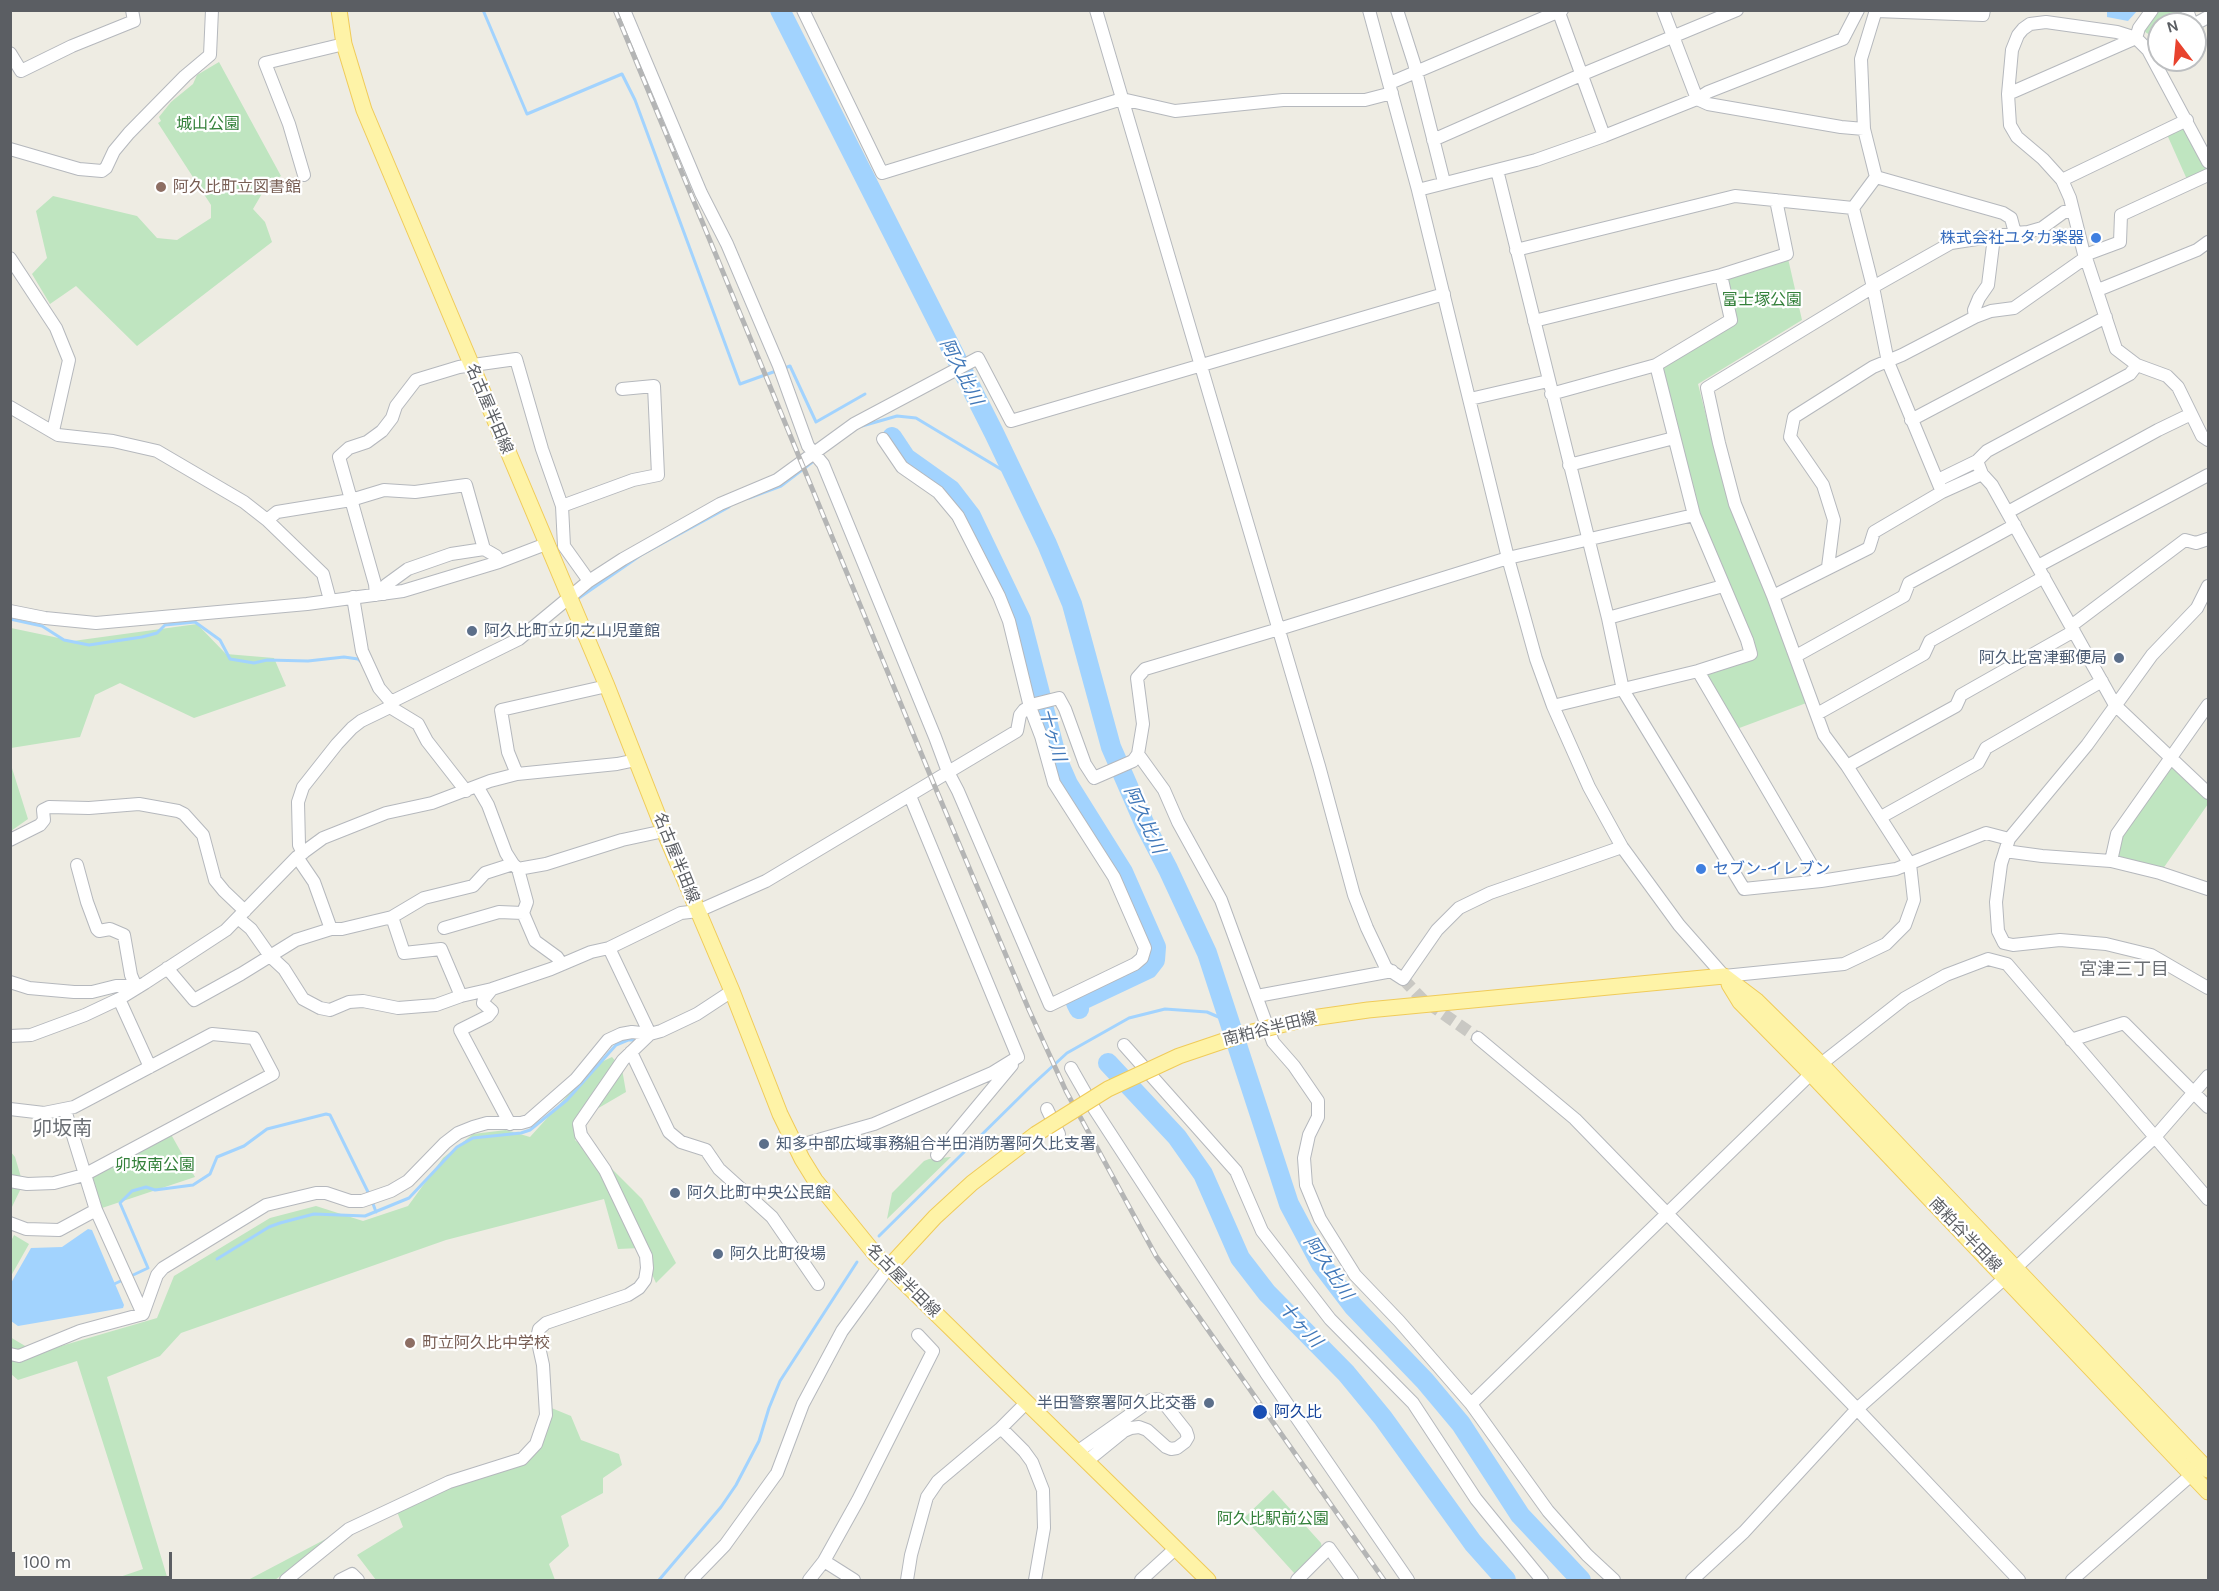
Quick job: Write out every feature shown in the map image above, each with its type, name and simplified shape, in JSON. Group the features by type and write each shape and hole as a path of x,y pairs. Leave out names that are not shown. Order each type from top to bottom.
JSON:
{"main road":[{"name":"名古屋半田線","path":"339,10 344,44 364,110 607,686 780,1114 815,1180 868,1248 1208,1581"},
{"name":"南粕谷半田線","path":"888,1268 935,1217 972,1183 1036,1134 1107,1089 1179,1056 1244,1034 1305,1019 1368,1010 1724,976 1740,1002 1816,1069 2010,1273 2203,1468 2208,1492"}],"street":[{"path":"10,53 21,71 72,46 134,21 132,10"},
{"path":"10,149 79,169 102,171 129,133 184,76 210,55 212,10"},
{"path":"624,10 701,193 727,244 779,364 808,446 823,464 948,772 958,790 1050,1005 1135,964 1142,958 1145,948 1114,877 1054,783 1009,621 999,596 958,516 938,492 902,467 882,439"},
{"path":"803,10 882,172 1122,99 1175,111 1283,100 1365,100 1391,88 1421,69 1559,11 1604,136"},
{"path":"1096,10 1279,629 1354,895 1386,968 1403,979 1437,930 1460,908 1490,893 1622,847"},
{"path":"1370,10 1418,190 1508,558 1536,659 1553,706 1589,787 1622,847 1679,926 1724,976 1844,964 1886,944 1905,925 1914,900 1911,864 1824,735 1773,596 1735,504 1707,388 1873,287 1951,243 2015,232 2028,232 2042,228 2064,212 2073,211"},
{"path":"1397,10 1444,182"},
{"path":"1664,10 1697,99 1708,104 1840,127 1864,129"},
{"path":"1433,140 1582,74 1737,10"},
{"path":"1418,190 1536,160 1604,136 1697,99 1708,92 1844,39 1857,10"},
{"path":"1876,177 1864,129 1861,59 1876,11 1983,15 1984,10"},
{"path":"2008,94 2136,38 2139,28 2152,10"},
{"path":"2208,162 2148,50 2136,38 2117,32 2046,22 2030,24 2018,34 2014,42 2008,94 2010,124 2018,137 2062,180 2116,349 2137,365 2167,376 2178,387 2202,436 2208,440"},
{"path":"304,175 289,124 265,63 344,44"},
{"path":"2062,180 2187,120"},
{"path":"1497,170 1608,618 1623,690 1743,889 1821,881 1896,869 1986,833 2007,845 2042,856 2111,861 2160,873 2208,889"},
{"path":"1828,567 1834,520 1823,485 1790,437 1794,417 1874,367 1975,317 1990,311 2014,308 2085,258 2085,255 2120,242 2121,215 2208,175"},
{"path":"1853,207 1876,177"},
{"path":"1876,177 2003,213 2011,218 2015,232"},
{"path":"1516,250 1735,196 1853,207"},
{"path":"1534,321 1721,275 1787,254 1776,200"},
{"path":"1853,207 1873,287 1888,362 1940,486"},
{"path":"1975,317 1974,310 1988,285 1994,237"},
{"path":"2098,290 2197,250 2208,242"},
{"path":"10,258 56,328 69,360 53,431"},
{"path":"1551,394 1656,365 1731,320 1721,275"},
{"path":"331,929 314,882 300,855 298,802 303,787 352,728 390,705 519,639 589,581 623,559 720,504 777,480 854,424 978,358 1011,421 1444,294"},
{"path":"1911,420 2106,317"},
{"path":"380,594 375,584 339,457 349,448 367,442 382,431 392,417 396,406 416,380 470,365 516,359 542,450 562,506 564,546 589,581"},
{"path":"1553,706 1698,671 1750,654 1747,640 1694,515 1656,365"},
{"path":"1773,596 1869,548 1874,532 1977,461 1987,451 2130,374 2137,365"},
{"path":"1470,399 1548,381"},
{"path":"562,506 633,480 658,475 654,386 622,389"},
{"path":"10,406 58,435 113,441 157,451 244,502 267,520 323,574 330,600"},
{"path":"2008,512 2187,416"},
{"path":"1569,465 1674,438"},
{"path":"1977,461 1982,474 1992,485 2008,512 2115,705 2208,793"},
{"path":"1940,486 1982,474"},
{"path":"1817,714 1924,654 1930,641 2041,572 2208,475"},
{"path":"267,520 277,512 351,500 384,490 416,492 466,484 484,549"},
{"path":"1136,758 1143,724 1137,678 1145,669 1508,558 1694,515"},
{"path":"1796,656 1904,596 1909,583 2015,525"},
{"path":"1847,766 1956,706 1961,695 2072,629 2184,540 2196,543 2208,539"},
{"path":"10,611 45,618 96,623 380,594 403,591 499,562 546,544"},
{"path":"380,594 386,585 408,569 451,554 484,549 496,556 499,562"},
{"path":"1608,618 1724,586"},
{"path":"2208,586 2198,608 2152,655 2087,745 2007,845 2001,864 1996,903 1998,931 2004,942 2013,945 2060,940 2106,944 2151,955 2208,988"},
{"path":"353,597 362,651 379,688 390,705 418,724 427,741 488,806 506,853 516,867 527,902 523,913 535,941 557,957 561,963"},
{"path":"1698,671 1821,881"},
{"path":"1881,817 1978,763 1986,747 2102,681"},
{"path":"516,774 507,752 501,710 607,686"},
{"path":"10,840 40,825 44,820 43,810 49,807 89,808 139,804 184,814 202,835 215,880 270,956 290,976 303,999 320,1008 330,1010 349,1002 363,1001 398,1008 419,1008 492,989 609,948 681,913 698,911 765,881 1017,731 1020,715 1032,706 1059,698 1088,770 1094,778 1136,758"},
{"path":"2111,861 2117,834 2208,705"},
{"path":"1136,758 1164,790 1178,822 1221,900 1273,1042 1294,1066 1318,1101 1318,1117 1309,1135 1304,1158 1306,1185 1320,1219 1355,1275 1399,1321 1471,1404 1548,1511 1587,1555 1614,1581"},
{"path":"10,1036 23,1037 41,1032 119,999 135,986 226,930 300,855 323,838 386,813 432,803 516,774 636,760"},
{"path":"910,796 1018,1057"},
{"path":"167,968 194,1000 296,940 331,929 392,917 424,898 473,885 485,873 546,864 622,840 664,831"},
{"path":"77,865 96,929 99,931 110,929 124,935 135,986"},
{"path":"444,928 499,912 523,913"},
{"path":"392,917 404,953 441,949 461,996"},
{"path":"609,948 650,1034"},
{"path":"1471,1404 1816,1069 1905,998 1946,975 1988,959 2007,964 2208,1199"},
{"path":"1257,996 1392,971"},
{"path":"10,982 29,988 74,992 92,992 116,986 135,986"},
{"path":"492,989 483,1003 492,1011 488,1016 460,1030 510,1124"},
{"path":"286,1581 349,1529 449,1482 522,1459 536,1444 546,1415 543,1365 537,1338 539,1329 546,1323 628,1295 639,1288 645,1280 647,1268 646,1256 605,1170 581,1135 579,1124 623,1060 650,1034 697,1014 732,991"},
{"path":"119,999 150,1067"},
{"path":"2071,1040 2124,1023 2208,1107"},
{"path":"143,1314 157,1275 163,1268 266,1205 316,1193 335,1195 350,1201 375,1198 408,1181 458,1133 487,1123 510,1124 528,1121 576,1079 608,1040 632,1032 650,1034"},
{"path":"10,1109 44,1113 64,1110 85,1102 212,1034 254,1038 273,1074 84,1174 54,1183 27,1184 10,1181"},
{"path":"1478,1038 1575,1119 1857,1409 2019,1581"},
{"path":"1124,1045 1236,1171 1262,1231 1330,1319 1413,1403 1476,1499 1542,1581"},
{"path":"631,1052 669,1132 681,1142 706,1150 719,1169 772,1217 818,1284"},
{"path":"797,1146 874,1124 992,1073 1018,1057"},
{"path":"937,1155 1018,1057"},
{"path":"1071,1068 1095,1110 1254,1354 1408,1581"},
{"path":"1692,1581 1744,1532 1857,1409 2010,1273 2155,1137 2208,1076"},
{"path":"1047,1109 1059,1134"},
{"path":"64,1110 96,1210 143,1314"},
{"path":"10,1222 26,1229 59,1230 96,1210"},
{"path":"691,1581 725,1545 777,1473 803,1404 842,1331 888,1268"},
{"path":"10,1354 19,1356 80,1331 143,1314"},
{"path":"809,1581 824,1561 858,1500 933,1351 918,1335"},
{"path":"1082,1456 1140,1407 1151,1400 1158,1399 1186,1431 1188,1437 1185,1442 1177,1448 1166,1447 1147,1430 1138,1418 1140,1407"},
{"path":"907,1581 911,1555 927,1497 938,1481 1001,1428 1027,1402"},
{"path":"1082,1456 1124,1431 1139,1427 1147,1430"},
{"path":"1001,1428 1024,1451 1039,1475 1043,1490 1044,1528 1035,1581"},
{"path":"2072,1581 2203,1468"},
{"path":"1141,1581 1176,1548"},
{"path":"1297,1581 1329,1548 1352,1581"},
{"path":"824,1561 854,1581"},
{"path":"340,1581 352,1574 357,1581"}],"green space":[{"path":"2186,11 2186,12 2151,12"},
{"path":"2147,18 2147,33 2139,28"},
{"name":"城山公園","path":"219,62 281,176 267,185 253,209 265,222 272,242 137,346 76,286 50,304 32,274 47,258 36,211 53,196 137,216 157,238 177,240 211,218 211,205 158,123 161,121 159,117 171,102 193,84 197,75"},
{"path":"2187,120 2208,162 2208,175 2189,184 2165,130"},
{"name":"富士塚公園","path":"1787,254 1802,320 1698,384 1727,498 1809,702 1734,730 1698,671 1750,654 1694,515 1656,365 1730,320 1721,275"},
{"path":"197,624 226,654 274,658 286,686 194,718 120,683 95,695 80,737 11,748 11,628 73,641"},
{"path":"2172,757 2208,793 2208,804 2160,873 2111,861 2117,834"},
{"path":"11,765 28,819 10,831"},
{"path":"612,1057 622,1069 626,1092 590,1113 575,1140 610,1167 642,1199 676,1263 656,1283 640,1248 618,1249 604,1199 446,1240 181,1333 160,1356 107,1377 168,1580 111,1580 143,1569 77,1361 18,1380 11,1374 10,1337 37,1353 157,1318 174,1276 270,1218 316,1206 363,1221 408,1206 443,1158 473,1134 506,1130 530,1137 595,1065"},
{"name":"卯坂南公園","path":"168,1129 195,1177 96,1210 84,1175"},
{"path":"10,1151 15,1157 23,1184 11,1209"},
{"path":"951,1157 887,1219 892,1193 924,1161"},
{"path":"14,1235 29,1244 11,1276 11,1241"},
{"path":"549,1407 571,1416 581,1440 619,1454 622,1465 603,1478 603,1493 561,1516 569,1546 549,1564 555,1580 376,1580 357,1555 403,1527 396,1509 451,1484 524,1461 545,1439"},
{"name":"阿久比駅前公園","path":"1273,1490 1321,1543 1322,1548 1295,1574 1244,1518"},
{"path":"339,1532 275,1580 248,1580"}],"water":[{"path":"2107,10 2137,11 2128,21 2107,17"},
{"path":"88,1229 92,1230 124,1305 123,1308 18,1326 11,1321 11,1283 31,1248 62,1247"}],"waterway":[{"path":"483,10 527,114 622,74 635,100 740,384 776,371"},
{"name":"阿久比川","path":"780,10 994,433 1047,544 1072,604 1111,747 1145,825 1207,953 1289,1204 1321,1264 1353,1306 1425,1381 1461,1424 1520,1515 1581,1580"},
{"path":"782,369 790,366 816,422 865,394"},
{"path":"862,426 897,416 916,418 1004,471 1013,472"},
{"name":"十ヶ川","path":"892,437 906,458 951,490 971,516 1021,620 1057,759 1068,784 1123,872 1156,947 1155,960 1148,969 1076,1003 1079,1009"},
{"path":"749,498 781,486 815,460"},
{"path":"576,600 641,555 729,507"},
{"path":"10,619 42,626 64,640 89,645 142,637 157,633 165,625 195,622 220,640 230,659 254,663 267,660 308,661 344,657 358,659 362,663"},
{"path":"879,1236 1067,1053 1129,1018 1165,1009 1207,1012 1230,1022"},
{"path":"217,1259 269,1227 280,1223 314,1214 365,1216 409,1198 457,1147 473,1138 530,1130 567,1100 616,1045 628,1040 636,1040"},
{"name":"十ヶ川","path":"1108,1063 1177,1137 1203,1174 1240,1258 1267,1293 1346,1373 1383,1418 1473,1543 1506,1580"},
{"path":"131,1276 148,1268 120,1203 132,1191 146,1187 155,1190 193,1185 210,1174 217,1157 244,1146 267,1129 326,1114 330,1115 369,1194"},
{"path":"372,1201 376,1212"},
{"path":"659,1580 721,1507 736,1485 759,1441 780,1381 857,1262"},
{"path":"112,1285 125,1279"}],"tunnel":[{"path":"1403,979 1422,999 1478,1038"}],"railway":[{"path":"615,10 933,782 1029,1010 1066,1091 1156,1256 1384,1580"}],"place":[{"name":"阿久比町立図書館","path":"161,187"},
{"name":"株式会社ユタカ楽器","path":"2096,238"},
{"name":"阿久比町立卯之山児童館","path":"472,631"},
{"name":"阿久比宮津郵便局","path":"2119,658"},
{"name":"セブン-イレブン","path":"1701,869"},
{"name":"知多中部広域事務組合半田消防署阿久比支署","path":"764,1144"},
{"name":"阿久比町中央公民館","path":"675,1193"},
{"name":"阿久比町役場","path":"718,1254"},
{"name":"町立阿久比中学校","path":"410,1343"},
{"name":"半田警察署阿久比交番","path":"1209,1403"},
{"name":"阿久比","path":"1260,1412"}],"district":[{"name":"宮津三丁目","path":"2124,970"},
{"name":"卯坂南","path":"62,1129"}]}
